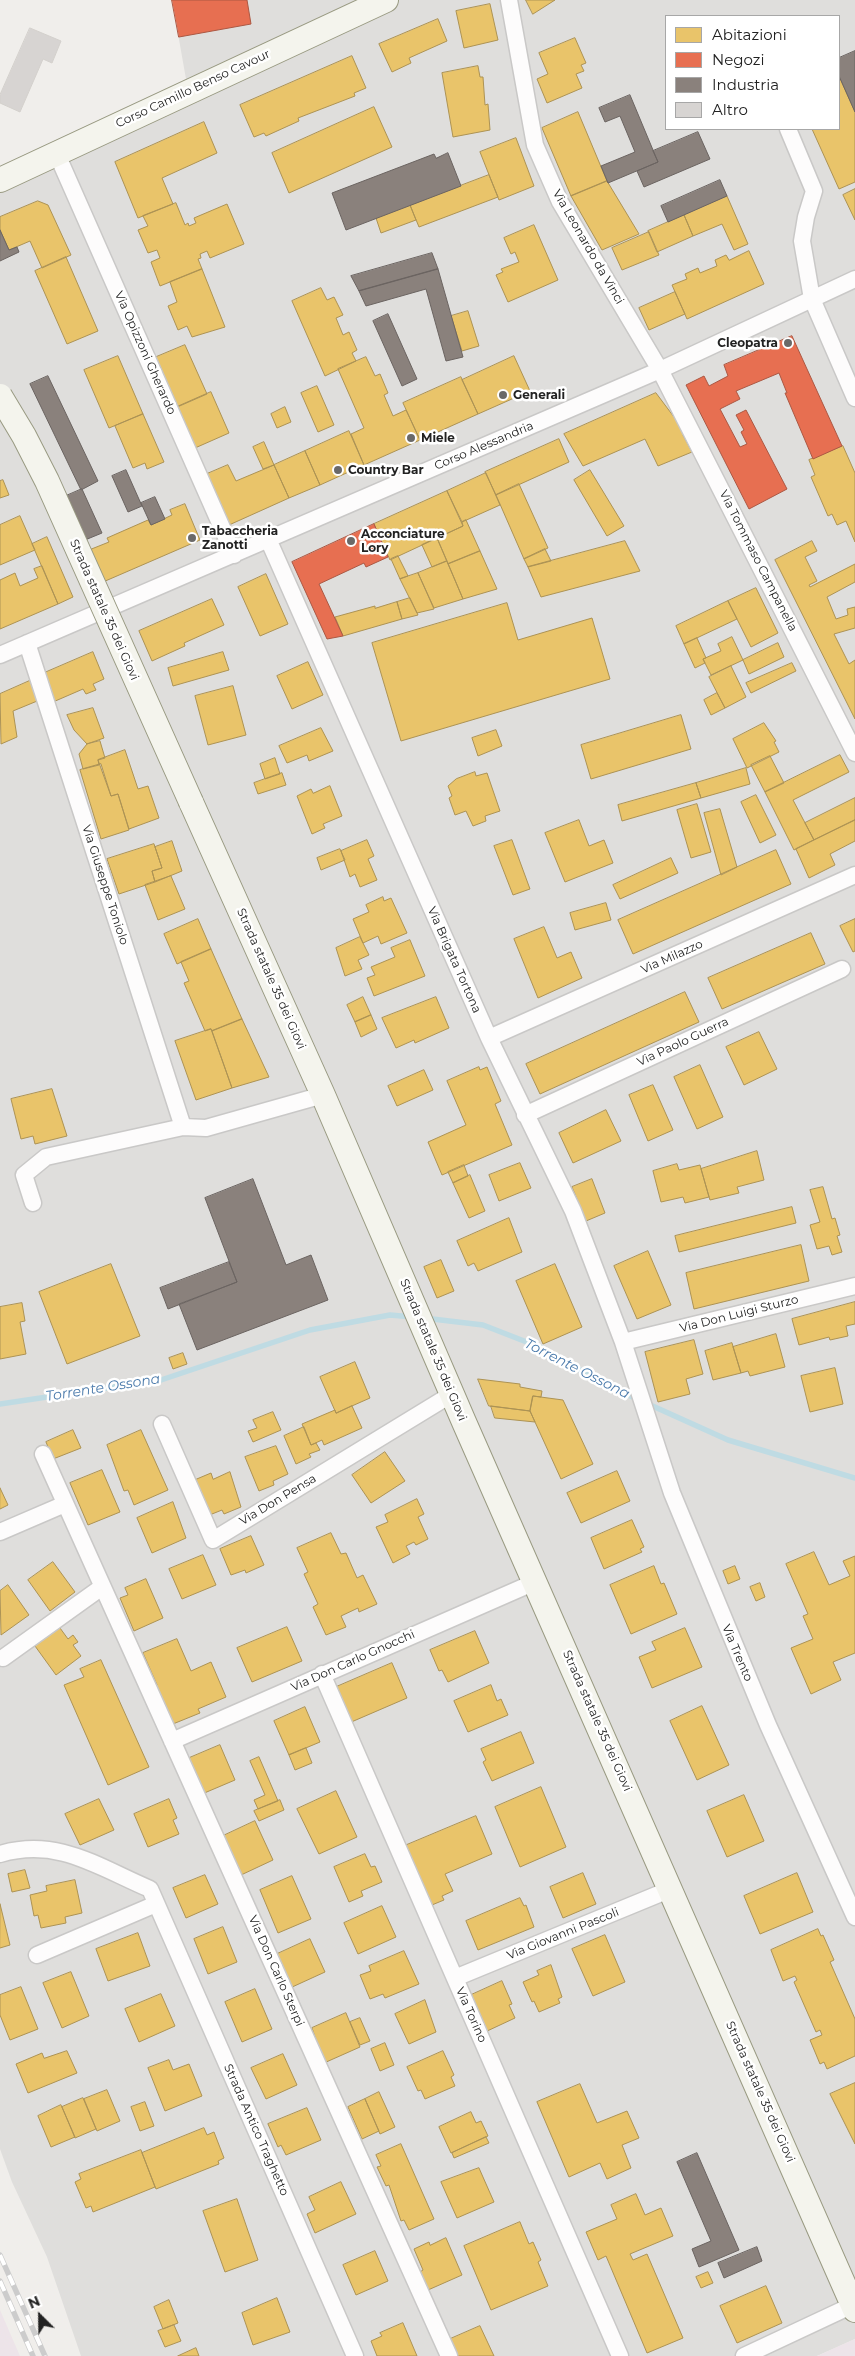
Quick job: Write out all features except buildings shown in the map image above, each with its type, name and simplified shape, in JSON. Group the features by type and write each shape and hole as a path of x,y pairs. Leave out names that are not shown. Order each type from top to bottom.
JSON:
{"main road":[{"name":"Corso Camillo Benso Cavour","path":"0,180 56,152 386,0"},
{"name":"Strada statale 35 dei Giovi","path":"0,396 24,436 47,481 191,802 322,1095 435,1356 854,2306"}],"street":[{"name":"Via Leonardo da Vinci","path":"509,0 535,145 560,202 660,370"},
{"path":"788,130 814,191 806,217 802,242 812,300 855,398"},
{"name":"Via Opizzoni Gherardo","path":"56,152 234,554"},
{"name":"Corso Alessandria","path":"0,655 660,370 812,300 855,278"},
{"name":"Via Tommaso Campanella","path":"660,370 855,753"},
{"name":"Via Brigata Tortona","path":"268,539 489,1038 573,1212 623,1342 634,1382"},
{"name":"Via Giuseppe Toniolo","path":"27,643 184,1127"},
{"name":"Via Milazzo","path":"489,1038 855,875"},
{"name":"Via Paolo Guerra","path":"525,1115 842,969"},
{"path":"33,1203 24,1175 46,1156 184,1127 206,1128 322,1095"},
{"name":"Via Don Luigi Sturzo","path":"623,1342 855,1286"},
{"name":"Via Trento","path":"634,1382 672,1493 734,1645 855,1917"},
{"name":"Via Don Pensa","path":"162,1424 213,1540 452,1394"},
{"name":"Via Don Carlo Sterpi","path":"42,1454 449,2356"},
{"path":"0,1532 65,1504"},
{"name":"Via Don Carlo Gnocchi","path":"172,1741 535,1582"},
{"path":"3,1658 102,1587"},
{"name":"Via Torino","path":"322,1674 620,2356"},
{"name":"Strada Antico Traghetto","path":"0,1854 41,1848 80,1858 150,1889 355,2356"},
{"name":"Via Giovanni Pascoli","path":"455,1978 671,1889"},
{"path":"37,1955 156,1904"},
{"path":"744,2356 854,2306"}],"shaded area":[{"path":"172,0 855,0 855,2339 817,2356 81,2356 47,2257 12,2182 0,2149 0,166 186,79"},
{"path":"0,2310 20,2356 0,2356"},
{"path":"855,2339 855,2356 817,2356"}],"waterway":[{"name":"Torrente Ossona","path":"0,1404 161,1380 310,1330 390,1315 413,1317"},
{"name":"Torrente Ossona","path":"424,1318 483,1325 542,1348 606,1385 728,1440 855,1478"}],"railway":[{"path":"0,2255 45,2356"},
{"path":"0,2281 33,2356"}],"place":[{"name":"Cleopatra","path":"788,343"},
{"name":"Generali","path":"503,395"},
{"name":"Miele","path":"411,438"},
{"name":"Country Bar","path":"338,470"},
{"name":"Tabaccheria Zanotti","path":"192,538"},
{"name":"Acconciature Lory","path":"351,541"}]}
